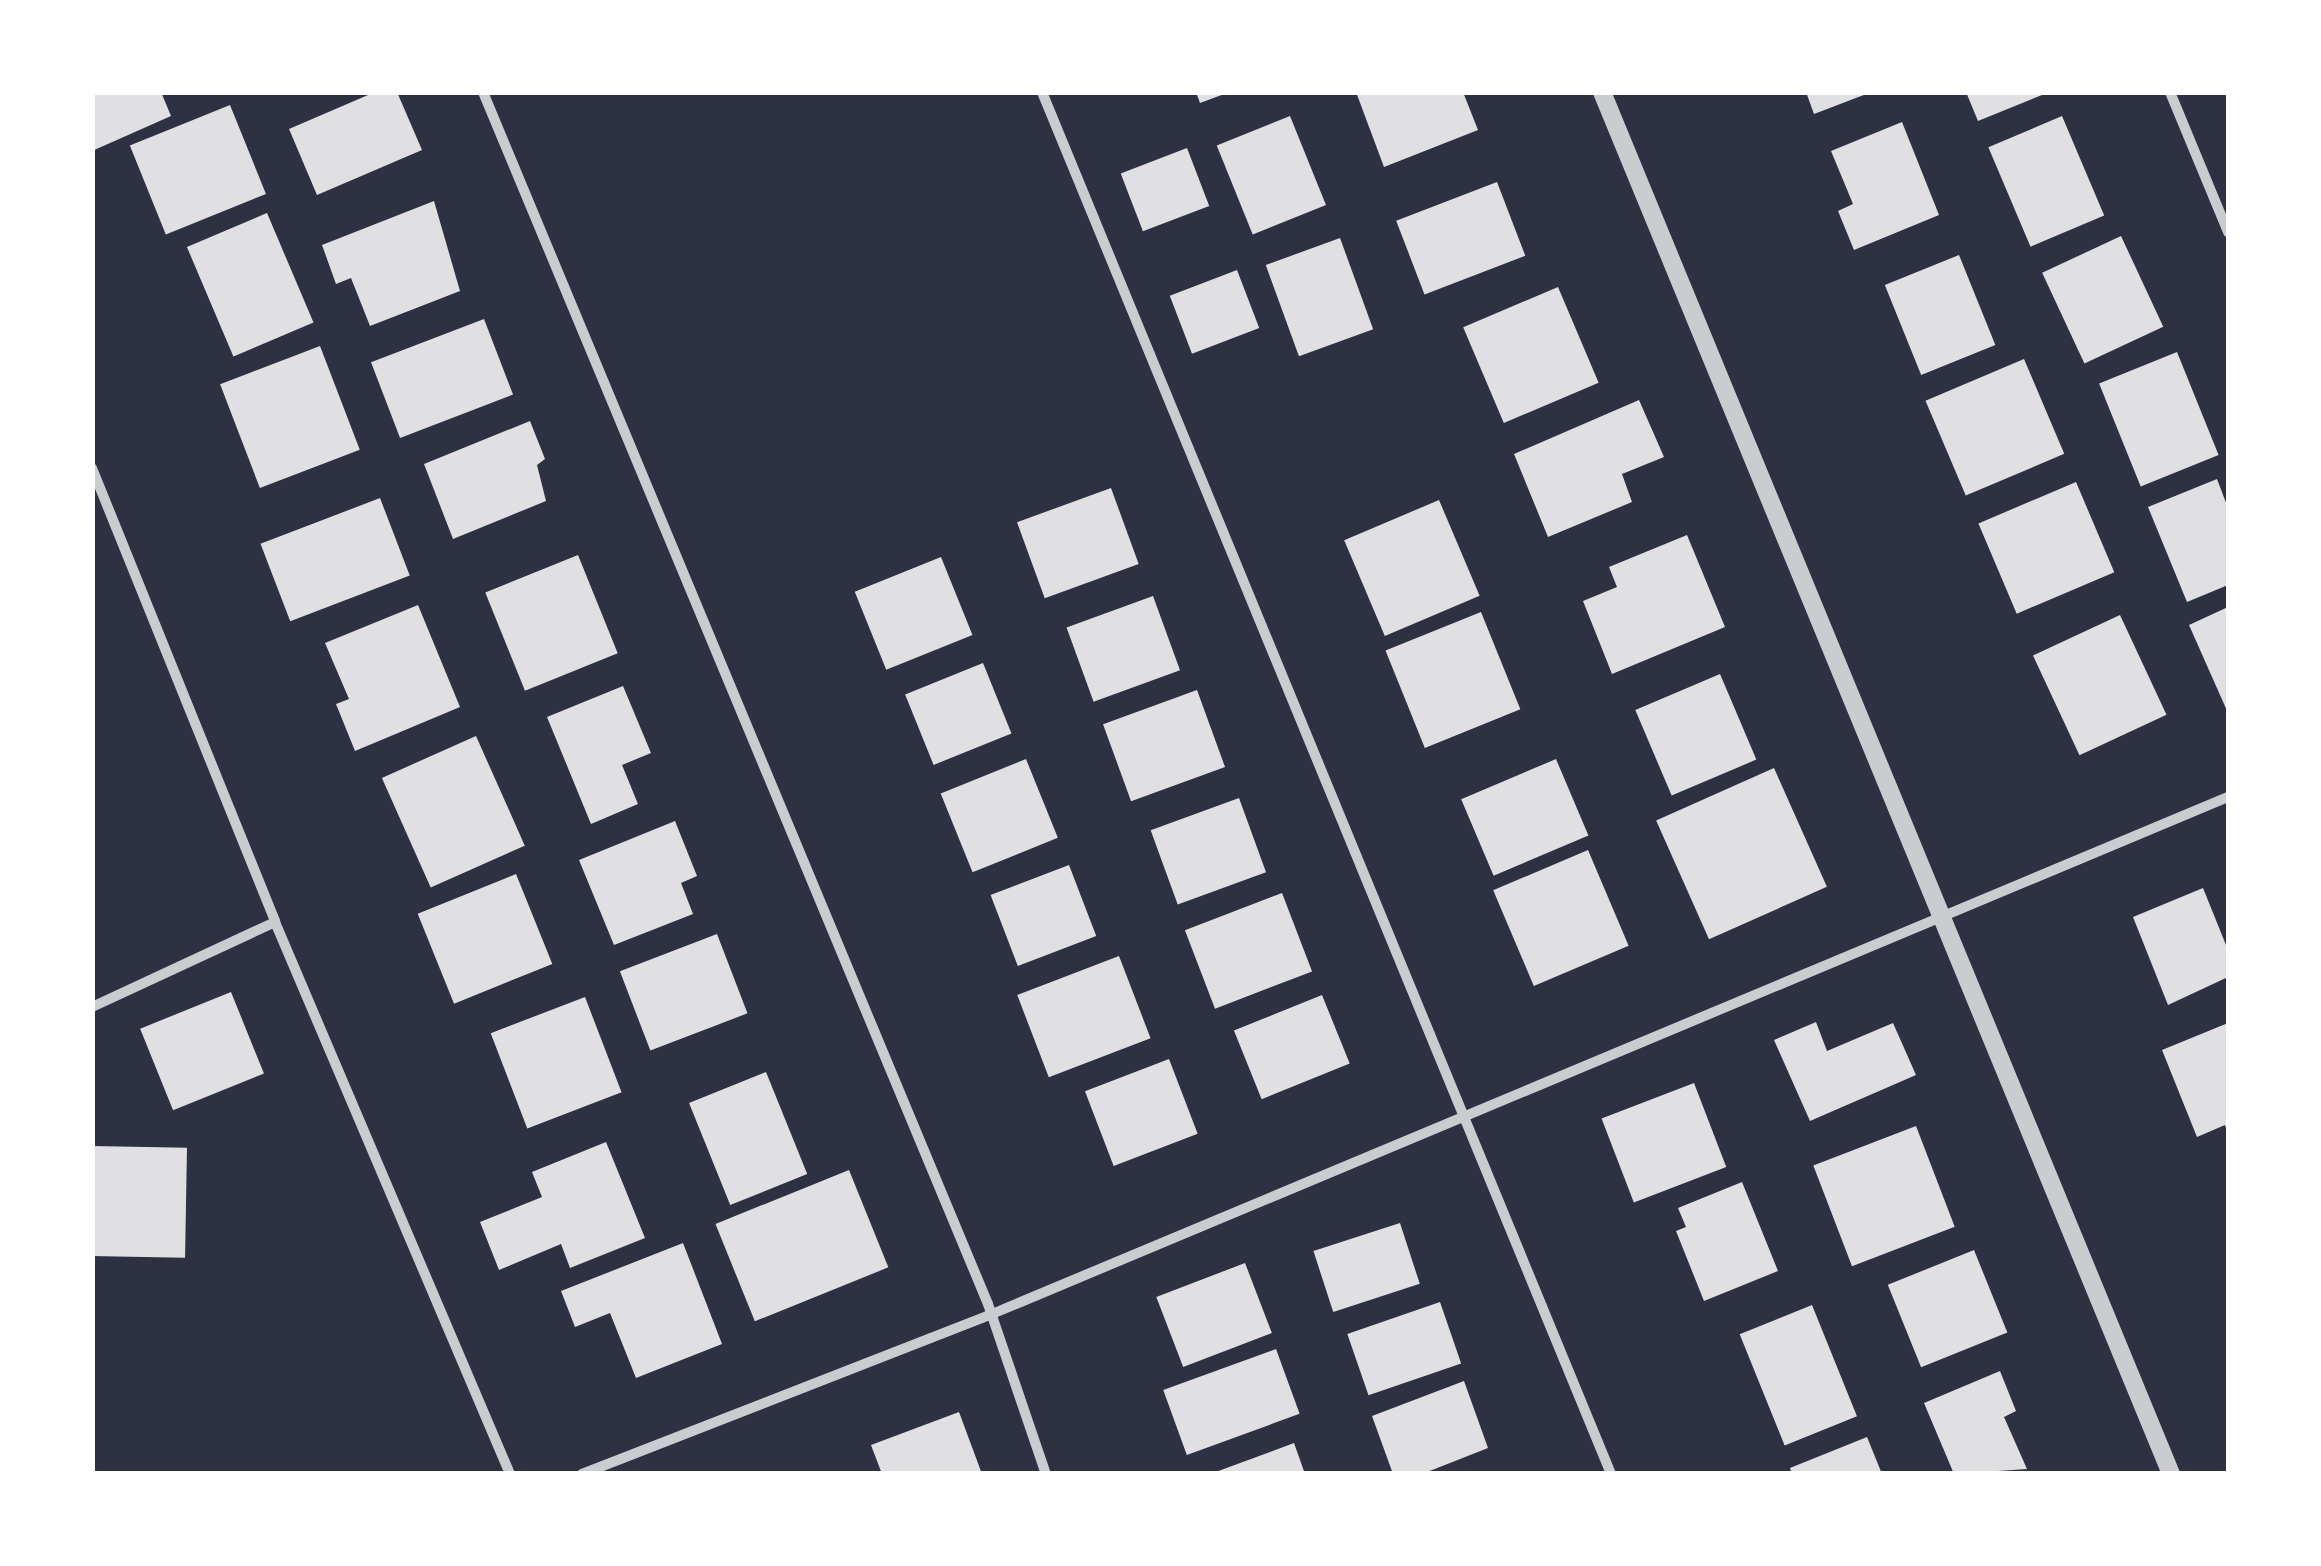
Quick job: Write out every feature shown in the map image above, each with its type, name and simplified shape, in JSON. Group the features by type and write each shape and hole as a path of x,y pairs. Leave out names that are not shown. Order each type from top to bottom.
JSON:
{"street":[{"path":"484,92 992,1314 1046,1474"},
{"path":"1042,92 1611,1474"},
{"path":"1602,92 2171,1474"},
{"path":"2170,92 2228,232"},
{"path":"92,468 275,922 510,1474"},
{"path":"582,1474 992,1314 2228,798"},
{"path":"92,1006 275,922"}],"building":[{"path":"92,92 161,92 171,116 92,151"},
{"path":"375,92 397,92 422,150 317,195 289,129"},
{"path":"1196,92 1227,92 1227,93 1200,103"},
{"path":"1356,92 1463,92 1478,130 1384,167"},
{"path":"1806,92 1869,92 1869,93 1814,114"},
{"path":"1966,92 2047,92 2047,93 1978,121"},
{"path":"230,105 266,194 166,234 130,145"},
{"path":"1290,116 1326,205 1253,235 1217,146"},
{"path":"2062,116 2104,215 2031,247 1988,147"},
{"path":"1902,122 1939,215 1854,250 1838,211 1853,204 1831,151"},
{"path":"1187,148 1209,206 1143,231 1121,173"},
{"path":"1497,182 1525,256 1424,294 1396,221"},
{"path":"434,201 460,291 370,326 351,278 336,284 322,245"},
{"path":"267,213 313,323 233,357 187,247"},
{"path":"2121,236 2163,327 2084,363 2042,273"},
{"path":"1340,238 1373,329 1299,356 1266,265"},
{"path":"1959,255 1995,345 1921,375 1885,285"},
{"path":"1237,270 1259,328 1192,354 1170,296"},
{"path":"1558,287 1599,383 1504,423 1463,327"},
{"path":"484,319 513,395 400,438 371,362"},
{"path":"320,346 360,450 260,488 220,384"},
{"path":"2177,352 2219,455 2141,486 2099,383"},
{"path":"2024,359 2064,454 1966,496 1926,401"},
{"path":"1639,400 1664,457 1622,474 1632,502 1548,537 1514,454"},
{"path":"530,421 545,459 537,465 546,501 453,539 424,464"},
{"path":"2217,479 2228,508 2228,585 2187,602 2148,507"},
{"path":"2076,482 2114,572 2017,614 1978,523"},
{"path":"1111,488 1139,564 1045,598 1017,522"},
{"path":"380,498 410,575 290,621 261,544"},
{"path":"1439,500 1480,596 1385,636 1344,540"},
{"path":"1687,535 1725,627 1612,674 1583,601 1617,587 1609,567"},
{"path":"578,555 618,653 525,691 485,592"},
{"path":"941,557 972,635 886,670 855,592"},
{"path":"1153,596 1180,670 1094,702 1067,627"},
{"path":"418,605 460,707 355,751 336,704 349,699 325,643"},
{"path":"2228,607 2228,713 2189,625"},
{"path":"1481,612 1520,709 1425,748 1386,651"},
{"path":"2120,615 2166,715 2079,755 2033,656"},
{"path":"983,663 1011,733 934,765 905,694"},
{"path":"1720,674 1756,760 1672,796 1635,710"},
{"path":"623,686 651,753 622,765 638,804 591,824 547,717"},
{"path":"1197,690 1225,767 1131,801 1103,724"},
{"path":"476,736 525,846 431,888 382,778"},
{"path":"1026,759 1058,838 973,872 941,793"},
{"path":"1556,759 1588,835 1494,876 1461,799"},
{"path":"1774,768 1827,887 1709,939 1656,820"},
{"path":"1239,798 1266,872 1178,904 1151,830"},
{"path":"675,821 697,876 681,883 693,914 614,945 579,860"},
{"path":"1588,850 1629,946 1534,986 1493,890"},
{"path":"1069,865 1096,936 1018,966 991,895"},
{"path":"516,874 552,964 454,1004 418,914"},
{"path":"2203,888 2228,950 2228,977 2168,1005 2133,917"},
{"path":"1282,893 1312,971 1215,1009 1185,930"},
{"path":"717,934 747,1013 650,1051 620,971"},
{"path":"1119,956 1151,1038 1049,1077 1017,995"},
{"path":"231,992 264,1074 173,1110 140,1029"},
{"path":"1322,995 1350,1064 1262,1099 1234,1031"},
{"path":"585,997 622,1092 527,1128 491,1033"},
{"path":"1816,1022 1827,1051 1893,1023 1916,1075 1810,1121 1774,1040"},
{"path":"2228,1023 2228,1135 2225,1125 2197,1137 2162,1050"},
{"path":"1169,1059 1198,1134 1114,1166 1085,1091"},
{"path":"766,1072 807,1174 730,1205 689,1103"},
{"path":"1694,1083 1726,1167 1634,1203 1602,1118"},
{"path":"1916,1126 1955,1227 1852,1266 1813,1165"},
{"path":"606,1142 645,1238 570,1268 561,1244 499,1270 480,1222 542,1197 532,1172"},
{"path":"92,1146 187,1148 185,1258 92,1256"},
{"path":"849,1170 888,1267 755,1321 715,1224"},
{"path":"1742,1182 1778,1271 1704,1301 1676,1231 1686,1227 1678,1208"},
{"path":"1400,1223 1420,1284 1333,1312 1313,1251"},
{"path":"683,1243 722,1344 636,1378 610,1313 575,1327 561,1291"},
{"path":"1974,1250 2007,1333 1921,1367 1888,1285"},
{"path":"1245,1263 1272,1333 1183,1367 1156,1297"},
{"path":"1440,1302 1461,1363 1369,1395 1347,1334"},
{"path":"1812,1305 1857,1416 1785,1445 1740,1334"},
{"path":"1276,1349 1300,1414 1187,1455 1163,1390"},
{"path":"2000,1371 2016,1411 2004,1417 2027,1469 1954,1474 1924,1403"},
{"path":"1464,1381 1488,1448 1422,1474 1393,1474 1372,1416"},
{"path":"959,1412 982,1474 882,1474 871,1445"},
{"path":"1867,1437 1882,1474 1792,1474 1790,1468"},
{"path":"1294,1443 1305,1474 1213,1474 1213,1473"}]}
